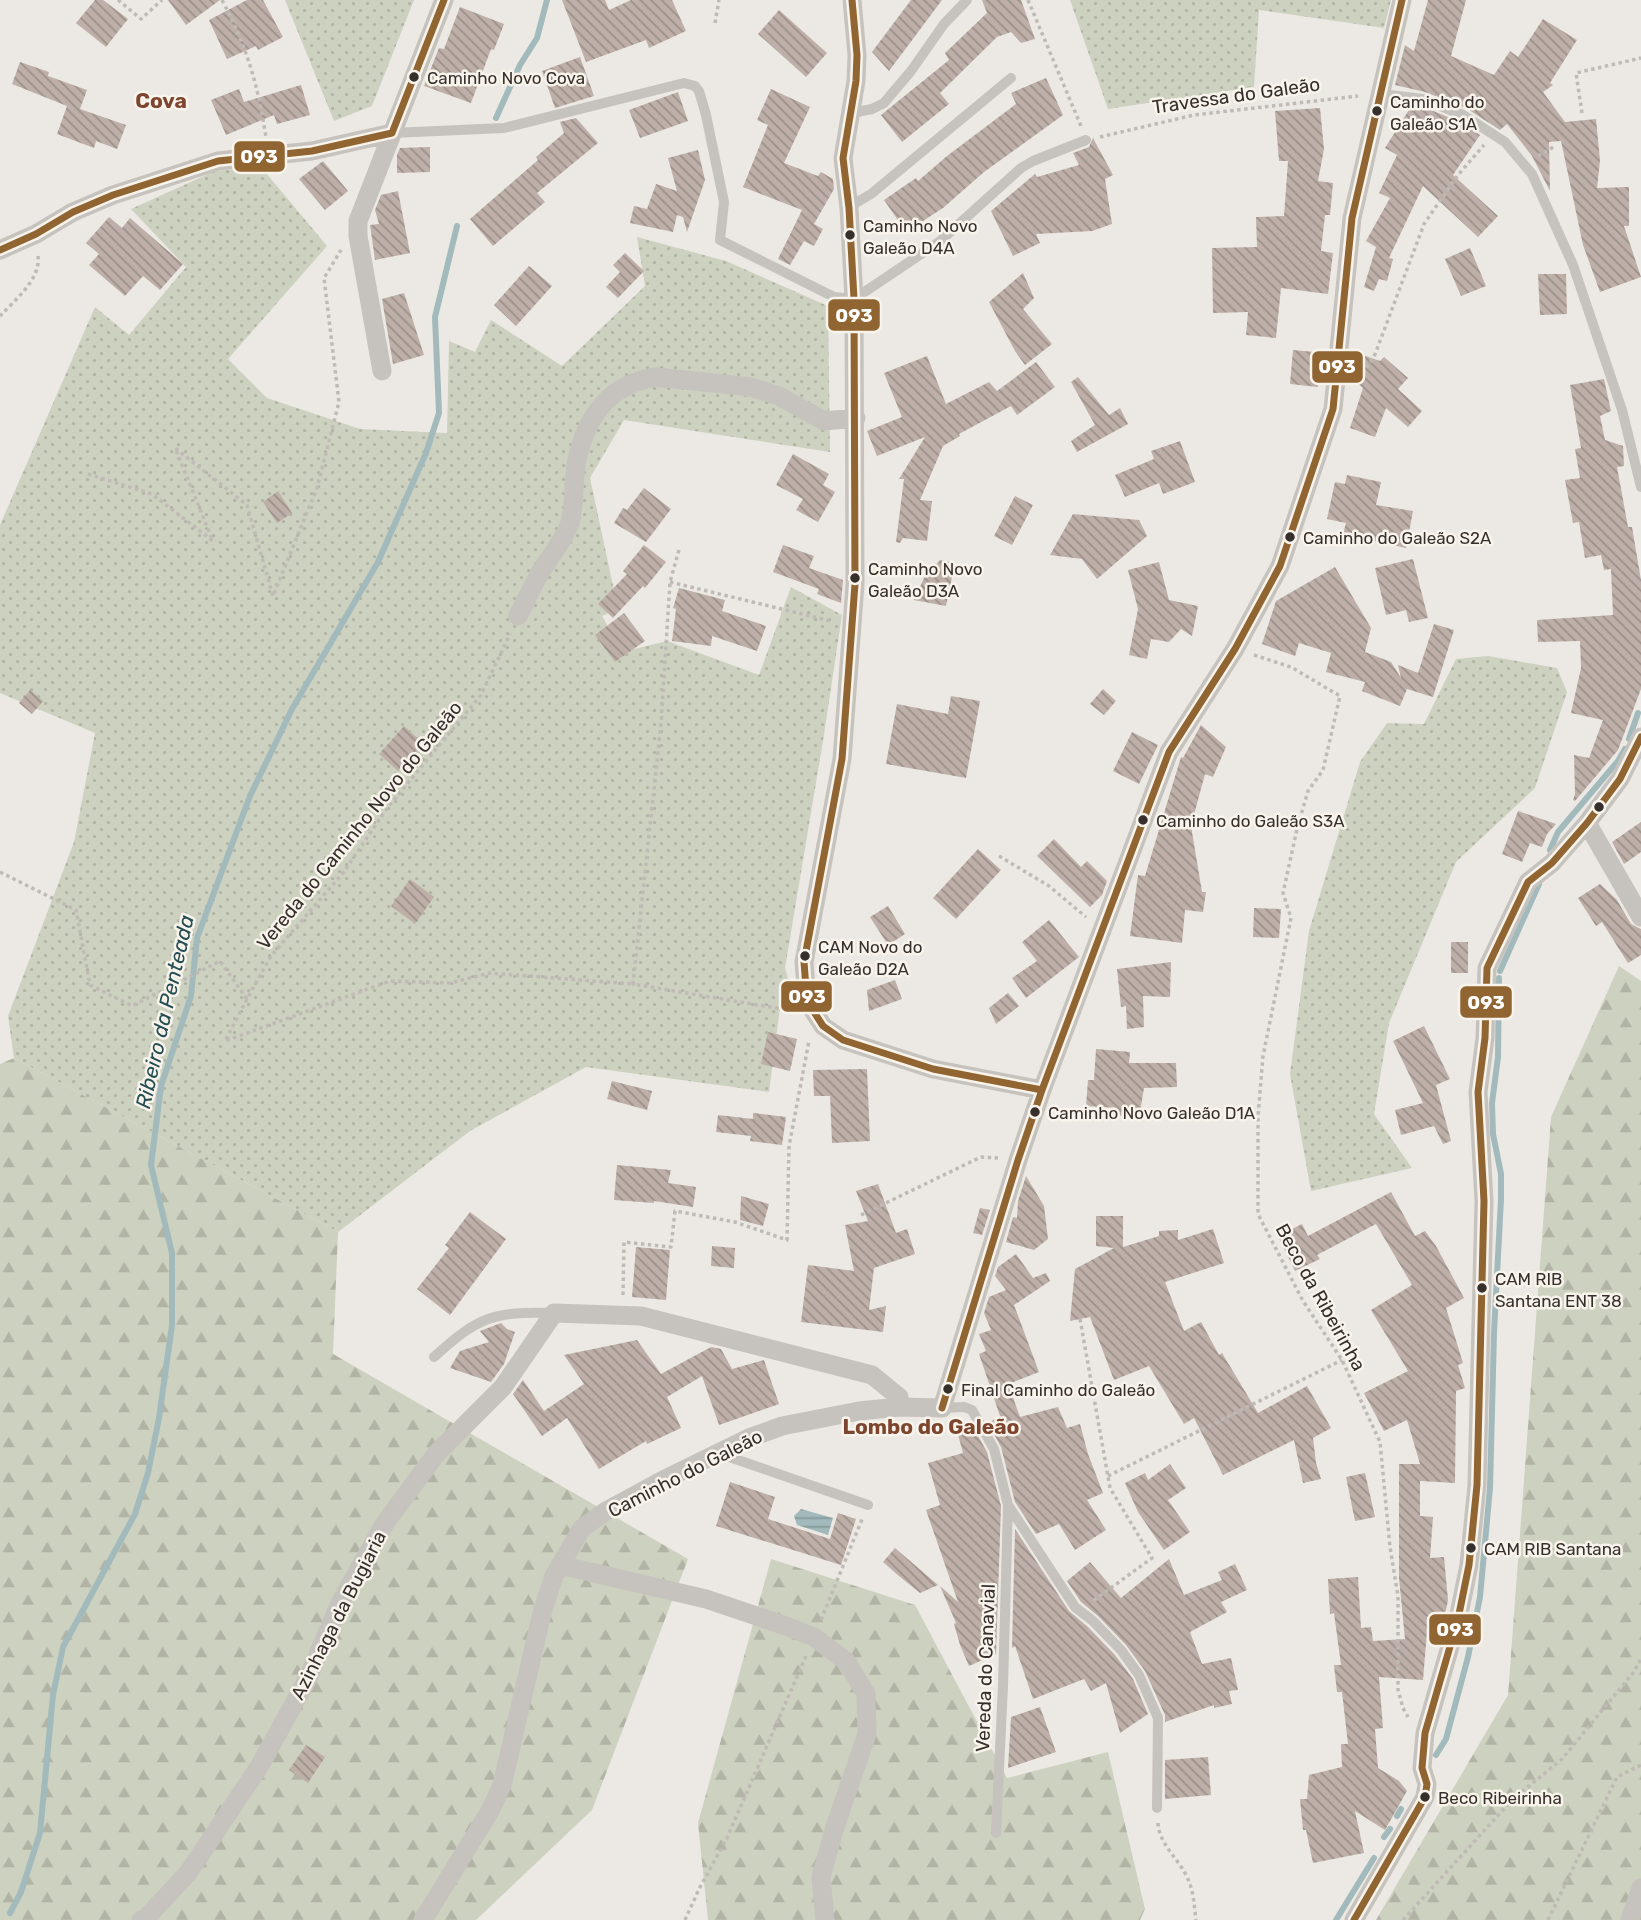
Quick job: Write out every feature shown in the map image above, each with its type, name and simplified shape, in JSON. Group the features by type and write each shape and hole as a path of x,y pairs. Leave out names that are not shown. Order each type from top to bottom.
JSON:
{"street":[{"path":"382,371 358,236 358,221 444,0"},
{"path":"852,0 857,55 856,81 843,158 854,299 855,584 842,759 804,962 807,1001 823,1026 843,1040 933,1069 1042,1090"},
{"path":"942,1408 1042,1090 1169,752 1235,649 1280,566 1333,409 1352,218 1402,0"},
{"path":"0,250 36,234 73,212 113,195 218,161 312,151 392,133"},
{"path":"518,617 569,523 577,458 599,406 609,396 643,379 656,377 751,387 779,396 824,421 856,418"},
{"path":"1354,1920 1425,1797 1427,1784 1422,1768 1425,1733 1458,1619 1469,1565 1477,1485 1484,1201 1478,1092 1485,1038 1487,968 1528,882 1552,863 1587,823 1620,779 1640,744"},
{"path":"1587,823 1641,917"},
{"path":"554,1313 641,1316 872,1375 899,1397 899,1407"},
{"name":"Azinhaga da Bugiaria","path":"141,1920 146,1918 188,1873 259,1767 307,1680 341,1601 385,1523 437,1453 503,1387 554,1313"},
{"name":"Caminho do Galeão","path":"423,1920 490,1811 502,1785 541,1613 560,1565 582,1528 606,1511 718,1453 782,1426 859,1411 899,1407 942,1408"},
{"path":"560,1565 706,1600 814,1637 847,1662 866,1694 867,1734 821,1877 825,1920"},
{"path":"1630,1920 1641,1888"}],"lane":[{"path":"852,113 872,109 884,103 911,71 944,24 967,0"},
{"path":"849,208 871,194 1012,78"},
{"path":"392,133 504,128 684,82 695,86 699,91 706,115 724,202 720,240 834,297 854,299 939,242 1021,168 1034,160 1086,140"},
{"path":"1381,94 1423,99 1463,115 1505,142 1532,174 1573,265 1622,410 1641,487"},
{"path":"434,1357 462,1331 489,1317 520,1312 554,1313"},
{"path":"942,1408 964,1407 972,1410 993,1449 1008,1505 1075,1607 1121,1650 1139,1675 1158,1718 1157,1808"},
{"path":"718,1453 868,1505"},
{"name":"Vereda do Canavial","path":"996,1833 1008,1505"}],"path":[{"path":"118,0 141,19 162,0"},
{"path":"222,0 249,57 259,91 269,157"},
{"path":"715,23 719,0"},
{"path":"1028,0 1086,140"},
{"path":"1582,113 1576,73 1641,58"},
{"name":"Travessa do Galeão","path":"1086,140 1194,116 1381,94"},
{"path":"1352,387 1374,357 1424,224 1458,175 1493,134"},
{"path":"1527,167 1538,156 1555,146"},
{"path":"88,474 152,494 213,541 175,448 247,505 273,596 317,488 339,402 324,278 358,221"},
{"path":"0,316 22,293 40,266 36,234"},
{"path":"622,1315 624,1242 671,1247 675,1211 735,1222 787,1240 789,1146 814,1014 633,984 661,724 670,583 679,550"},
{"path":"670,583 852,626"},
{"name":"Vereda do Caminho Novo do Galeão","path":"518,617 481,695 388,807 343,873 271,956 225,1041 390,981 450,983 490,973 633,984"},
{"name":"Beco da Ribeirinha","path":"1235,649 1291,667 1340,696 1323,770 1308,791 1297,829 1283,893 1291,918 1263,1056 1258,1117 1258,1214 1303,1301 1342,1360 1380,1443 1390,1547 1398,1596 1398,1690 1403,1708 1412,1723 1425,1733"},
{"path":"999,856 1049,886 1101,929"},
{"path":"0,872 75,909 90,985 132,1006 219,961 247,999"},
{"path":"861,1215 981,1157 1018,1160"},
{"path":"1080,1319 1110,1488 1152,1558 1080,1611"},
{"path":"1108,1476 1342,1360"},
{"path":"685,1920 727,1838 868,1505"},
{"path":"1403,1920 1511,1800 1562,1759 1633,1673 1641,1659"},
{"path":"1548,1920 1617,1777 1641,1765"},
{"path":"1159,1832 1188,1878 1194,1893 1196,1920"}],"green space":[{"path":"285,0 414,0 372,106 334,121"},
{"path":"1070,0 1391,0 1384,28 1259,10 1254,87 1108,109"},
{"path":"261,167 327,246 228,359 267,398 360,429 447,433 449,341 475,352 491,320 562,366 645,286 637,237 726,261 828,306 830,452 624,420 590,478 618,609 602,616 622,652 667,641 759,675 791,587 842,615 785,968 794,999 781,1000 769,1092 586,1067 470,1131 338,1232 14,1058 8,1016 74,842 95,733 0,693 0,525 95,307 129,335 186,267 131,209 215,171"},
{"path":"1488,656 1557,668 1567,692 1535,788 1456,862 1389,1023 1374,1114 1412,1168 1311,1191 1290,1074 1309,931 1360,762 1387,723 1424,724 1456,659"},
{"path":"1619,966 1641,981 1641,1920 1376,1920 1508,1695 1551,1117"},
{"path":"14,1058 338,1232 333,1354 688,1559 592,1810 476,1920 0,1920 0,1064"},
{"path":"771,1559 915,1605 1007,1778 1108,1752 1145,1909 1140,1920 708,1920 698,1823"}],"water":[{"path":"801,1509 833,1518 828,1535 797,1525 794,1516"}],"building":[{"path":"95,0 103,0 128,19 106,47 76,23"},
{"path":"168,0 220,0 186,25"},
{"path":"247,0 263,0 283,37 258,50 256,46 227,59 209,20"},
{"path":"562,0 605,0 609,10 631,0 672,0 686,31 649,48 646,40 586,62"},
{"path":"911,0 942,0 889,71 872,52"},
{"path":"982,0 1021,0 1035,39 1021,43 1011,32 997,37 940,93 949,104 902,142 881,115 949,60 945,53 987,13"},
{"path":"1428,0 1466,0 1451,56 1494,75 1510,51 1518,57 1543,19 1577,40 1550,83 1553,85 1543,92 1565,122 1596,119 1600,160 1597,188 1629,187 1629,226 1624,226 1641,277 1600,292 1583,245 1561,141 1549,142 1550,191 1532,156 1507,124 1500,130 1466,108 1425,92 1395,85 1405,45 1414,51"},
{"path":"460,7 504,24 494,50 491,49 471,103 424,86 439,48 444,49"},
{"path":"779,10 827,53 806,77 758,34"},
{"path":"580,57 594,96 555,108 542,71"},
{"path":"20,62 49,72 48,76 87,90 80,109 126,125 117,149 96,141 94,148 57,134 67,106 12,84"},
{"path":"1046,78 1063,115 984,172 943,208 906,232 884,200 916,178 918,181 1016,104 1011,93"},
{"path":"301,85 310,115 277,124 274,115 226,135 211,100 239,89 244,102"},
{"path":"771,89 810,107 784,163 818,176 821,172 833,179 834,189 814,224 823,229 814,246 804,241 790,265 778,259 802,210 743,187 768,125 757,120"},
{"path":"678,92 688,121 640,138 629,110"},
{"path":"1412,105 1460,122 1480,135 1453,175 1498,216 1478,237 1423,186 1389,258 1393,259 1387,281 1379,279 1374,291 1364,287 1376,247 1366,241 1390,198 1379,193 1397,155 1385,148"},
{"path":"1320,108 1324,149 1318,181 1333,183 1330,215 1325,215 1321,251 1333,253 1328,294 1281,288 1276,338 1246,335 1248,312 1213,313 1212,248 1257,247 1256,217 1284,216 1288,161 1279,161 1275,111"},
{"path":"576,118 598,143 537,193 545,202 493,246 470,219 538,160 536,157 564,133 560,122"},
{"path":"1093,138 1113,175 1105,179 1112,224 1092,231 1036,234 1040,243 1013,256 991,211 1035,174 1037,177 1079,165 1073,153 1089,147"},
{"path":"430,147 430,172 397,173 397,155 400,148"},
{"path":"698,150 705,180 687,232 683,217 677,215 673,232 630,223 634,206 647,209 656,184 677,191 668,158"},
{"path":"323,161 348,191 325,210 299,179"},
{"path":"398,191 410,253 375,260 370,225 379,224 375,210 381,195"},
{"path":"109,217 122,228 130,218 183,264 160,290 143,276 125,296 89,265 99,254 86,243"},
{"path":"1470,248 1486,286 1461,296 1445,259"},
{"path":"625,253 644,271 618,298 606,287 620,272 613,265"},
{"path":"529,266 552,286 516,326 494,305"},
{"path":"1023,273 1034,298 1023,309 1052,344 1025,365 989,302"},
{"path":"1538,274 1566,274 1567,314 1540,315"},
{"path":"404,293 424,355 393,364 382,299"},
{"path":"1293,350 1326,353 1325,367 1320,366 1318,387 1290,384"},
{"path":"1351,351 1380,361 1384,357 1408,378 1398,389 1422,411 1408,427 1386,408 1375,437 1350,428 1363,388 1349,376"},
{"path":"927,356 946,404 989,382 997,391 1036,362 1055,387 1017,415 1011,406 959,434 960,436 943,446 920,500 932,501 927,541 903,538 900,543 896,542 904,479 899,479 925,437 877,456 867,431 902,417 884,373"},
{"path":"1078,377 1109,415 1120,408 1128,424 1077,452 1071,441 1095,425 1071,382"},
{"path":"1604,379 1611,411 1600,416 1605,440 1623,446 1624,466 1617,467 1628,527 1632,527 1641,580 1641,689 1618,750 1575,801 1574,755 1589,758 1603,720 1571,713 1581,668 1580,641 1538,642 1537,620 1613,615 1611,569 1604,570 1601,555 1585,558 1579,522 1573,523 1565,480 1580,478 1575,449 1581,448 1570,385"},
{"path":"1180,441 1195,482 1163,494 1159,483 1125,497 1115,475 1154,459 1151,451"},
{"path":"793,454 829,474 823,485 835,492 818,522 796,510 803,499 776,485"},
{"path":"1347,475 1381,482 1376,505 1413,511 1406,548 1343,534 1346,523 1327,519 1335,482 1345,484"},
{"path":"644,488 671,509 646,542 614,523 623,508 627,510"},
{"path":"278,491 292,513 277,523 263,502"},
{"path":"1015,496 1033,505 1012,545 994,536"},
{"path":"1073,514 1139,520 1147,536 1097,579 1082,559 1050,555"},
{"path":"644,545 666,562 645,588 643,586 613,618 598,604 627,574 623,571"},
{"path":"783,545 814,556 809,568 843,580 841,603 817,594 819,589 773,572"},
{"path":"1413,559 1428,618 1409,622 1406,610 1386,615 1375,568"},
{"path":"940,560 955,563 946,606 914,600 924,578"},
{"path":"1159,562 1169,600 1198,606 1192,636 1181,629 1169,642 1151,639 1147,659 1129,655 1138,609 1128,570"},
{"path":"1335,567 1371,628 1365,652 1391,662 1401,678 1398,665 1418,673 1434,624 1454,630 1433,697 1407,689 1400,706 1362,691 1365,682 1326,672 1331,653 1299,643 1295,656 1262,644 1276,601"},
{"path":"679,588 725,600 722,611 766,626 757,651 712,636 711,646 672,641 676,609 673,608"},
{"path":"624,613 645,641 615,662 595,635"},
{"path":"1103,689 1116,701 1104,715 1090,704"},
{"path":"30,690 43,701 32,714 19,703"},
{"path":"951,696 980,701 966,778 886,764 897,704 948,714"},
{"path":"1201,725 1226,747 1213,777 1205,774 1191,826 1202,892 1206,892 1203,912 1185,910 1182,943 1130,936 1138,875 1145,876 1181,757 1183,758"},
{"path":"404,726 423,743 398,771 379,754"},
{"path":"1132,732 1158,745 1139,784 1113,771"},
{"path":"1518,811 1556,824 1547,834 1542,847 1530,843 1522,862 1502,854"},
{"path":"1641,822 1641,852 1624,864 1612,842"},
{"path":"1054,839 1081,867 1087,861 1107,881 1102,895 1090,907 1037,856"},
{"path":"978,849 1001,870 956,919 933,898"},
{"path":"410,879 434,897 415,924 391,906"},
{"path":"1600,884 1617,900 1631,924 1641,929 1641,955 1628,963 1602,922 1596,926 1578,898"},
{"path":"888,906 905,934 888,945 870,917"},
{"path":"1254,908 1281,909 1279,938 1253,937"},
{"path":"1049,920 1079,957 1026,998 1012,978 1037,961 1022,942"},
{"path":"1451,942 1468,942 1468,973 1451,973"},
{"path":"1171,962 1170,997 1143,996 1144,1027 1127,1029 1126,1006 1121,1007 1117,969"},
{"path":"895,980 902,999 869,1011 867,990"},
{"path":"1008,993 1019,1006 996,1024 989,1008"},
{"path":"1424,1026 1450,1079 1436,1085 1451,1141 1443,1144 1434,1126 1401,1135 1395,1110 1423,1103 1393,1041"},
{"path":"768,1032 797,1039 790,1071 761,1064"},
{"path":"1096,1049 1130,1052 1129,1063 1176,1063 1177,1087 1144,1088 1139,1118 1115,1115 1116,1108 1086,1106 1088,1080 1094,1080"},
{"path":"867,1069 870,1141 832,1143 830,1096 814,1096 813,1070"},
{"path":"612,1081 652,1091 647,1110 607,1099"},
{"path":"753,1113 786,1117 782,1145 750,1141 751,1136 716,1132 718,1115 753,1119"},
{"path":"617,1165 671,1170 668,1183 696,1187 693,1207 654,1201 614,1200"},
{"path":"1026,1176 1044,1206 1048,1239 1034,1250 1006,1242 1013,1217 1017,1218 1018,1201"},
{"path":"878,1184 896,1233 907,1229 915,1254 874,1268 869,1310 886,1306 883,1332 801,1322 808,1265 854,1271 845,1225 868,1221 856,1191"},
{"path":"1391,1192 1415,1236 1425,1231 1436,1246 1464,1298 1446,1308 1463,1363 1458,1365 1465,1388 1456,1391 1455,1483 1420,1481 1420,1516 1433,1517 1430,1558 1444,1557 1448,1600 1441,1635 1427,1632 1423,1680 1379,1677 1383,1728 1375,1729 1378,1768 1399,1781 1407,1791 1385,1830 1355,1811 1364,1853 1313,1863 1306,1830 1303,1830 1300,1799 1307,1799 1309,1775 1342,1767 1341,1744 1348,1744 1342,1692 1337,1692 1334,1665 1341,1665 1334,1613 1330,1614 1328,1579 1358,1577 1361,1628 1371,1627 1373,1641 1405,1639 1399,1578 1399,1464 1420,1464 1407,1420 1384,1431 1364,1393 1408,1371 1371,1310 1412,1285 1376,1224 1317,1255 1320,1259 1295,1271 1278,1236 1302,1224 1308,1236"},
{"path":"741,1196 769,1204 763,1226 740,1220"},
{"path":"980,1208 990,1210 982,1235 973,1233"},
{"path":"470,1212 506,1239 450,1315 417,1289 449,1248 445,1245"},
{"path":"1096,1216 1123,1216 1123,1247 1159,1236 1159,1231 1178,1230 1178,1240 1213,1229 1224,1263 1165,1282 1184,1331 1201,1322 1219,1355 1222,1353 1258,1413 1307,1386 1331,1428 1313,1438 1321,1479 1303,1483 1294,1440 1223,1475 1194,1418 1184,1424 1149,1366 1114,1380 1090,1317 1070,1321 1075,1269 1114,1248 1096,1246"},
{"path":"712,1246 735,1248 734,1268 711,1266"},
{"path":"636,1247 670,1250 666,1300 632,1297"},
{"path":"1016,1254 1033,1278 1046,1273 1050,1281 1014,1305 1039,1372 1008,1384 1020,1417 1058,1407 1067,1428 1080,1424 1103,1493 1087,1500 1106,1530 1075,1550 1059,1524 1036,1534 1015,1502 1001,1447 988,1423 1000,1416 979,1354 986,1351 979,1334 991,1330 984,1313 989,1297 1006,1290 995,1276 998,1267"},
{"path":"501,1323 515,1332 504,1364 491,1382 450,1368 460,1351 489,1342 480,1331"},
{"path":"637,1340 661,1374 711,1347 721,1349 732,1369 764,1360 779,1404 719,1425 702,1376 667,1397 681,1428 647,1444 646,1441 599,1469 567,1418 542,1436 513,1394 523,1380 544,1411 584,1384 564,1355"},
{"path":"973,1427 987,1452 1001,1506 996,1654 969,1666 960,1645 954,1624 956,1623 940,1586 958,1602 926,1510 940,1505 928,1463 963,1453 957,1431"},
{"path":"1170,1464 1186,1488 1168,1500 1190,1532 1164,1550 1138,1512 1125,1483 1145,1473 1148,1480"},
{"path":"1365,1473 1375,1517 1355,1521 1346,1477"},
{"path":"730,1482 775,1497 768,1519 830,1539 838,1513 856,1519 841,1565 716,1526"},
{"path":"1015,1529 1069,1611 1115,1655 1133,1679 1148,1714 1120,1733 1106,1683 1091,1691 1084,1679 1033,1699 1015,1646 1012,1648"},
{"path":"895,1548 938,1585 920,1593 899,1576 883,1562"},
{"path":"1169,1559 1184,1595 1222,1580 1218,1572 1235,1564 1247,1590 1221,1602 1227,1612 1190,1632 1202,1664 1231,1658 1238,1690 1229,1691 1232,1704 1214,1708 1214,1705 1165,1722 1165,1715 1145,1671 1126,1645 1081,1602 1067,1581 1090,1562 1121,1598"},
{"path":"1040,1707 1056,1752 1008,1768 1011,1717"},
{"path":"306,1745 325,1757 308,1783 289,1770"},
{"path":"1208,1757 1211,1795 1165,1799 1165,1760"}],"waterway":[{"name":"Ribeiro da Penteada","path":"496,118 520,65 537,38 547,0"},
{"name":"Ribeiro da Penteada","path":"10,1913 21,1892 40,1833 53,1695 63,1647 135,1514 148,1473 159,1418 172,1325 172,1253 151,1165 161,1086 191,996 197,938 250,796 292,709 378,562 426,453 439,413 435,317 457,226"},
{"path":"1629,739 1638,713"},
{"path":"1550,850 1558,832 1625,749"},
{"path":"1500,971 1539,884"},
{"path":"1436,1755 1446,1739 1468,1657 1480,1597 1490,1488 1501,1199 1501,1174 1493,1134 1492,1103 1498,1057 1499,978"},
{"path":"1397,1816 1401,1809"},
{"path":"1384,1837 1390,1829"},
{"path":"1336,1920 1374,1858"}],"transit line":[{"name":"093","path":"0,250 36,234 73,212 113,195 218,161 312,151 392,133 444,0"},
{"name":"093","path":"852,0 857,55 856,81 843,158 854,299 855,584 842,759 804,962 807,1001 823,1026 843,1040 933,1069 1042,1090"},
{"name":"093","path":"942,1408 1042,1090 1169,752 1235,649 1280,566 1333,409 1352,218 1402,0"},
{"name":"093","path":"1354,1920 1425,1797 1427,1784 1422,1768 1425,1733 1458,1619 1469,1565 1477,1485 1484,1201 1478,1092 1485,1038 1487,968 1528,882 1552,863 1587,823 1620,779 1641,737"}],"place":[{"name":"Caminho Novo Cova","path":"414,77"},
{"name":"Caminho do Galeão S1A","path":"1377,111"},
{"name":"Caminho Novo Galeão D4A","path":"850,235"},
{"name":"Caminho do Galeão S2A","path":"1290,537"},
{"name":"Caminho Novo Galeão D3A","path":"855,578"},
{"name":"Caminho do Galeão S3A","path":"1143,820"},
{"name":"CAM Novo do Galeão D2A","path":"805,956"},
{"name":"Caminho Novo Galeão D1A","path":"1035,1112"},
{"name":"CAM RIB Santana ENT 38","path":"1482,1288"},
{"name":"Final Caminho do Galeão","path":"948,1389"},
{"name":"CAM RIB Santana","path":"1471,1548"},
{"name":"Beco Ribeirinha","path":"1425,1797"}],"district":[{"name":"Cova","path":"161,101"},
{"name":"Lombo do Galeão","path":"931,1427"}]}
